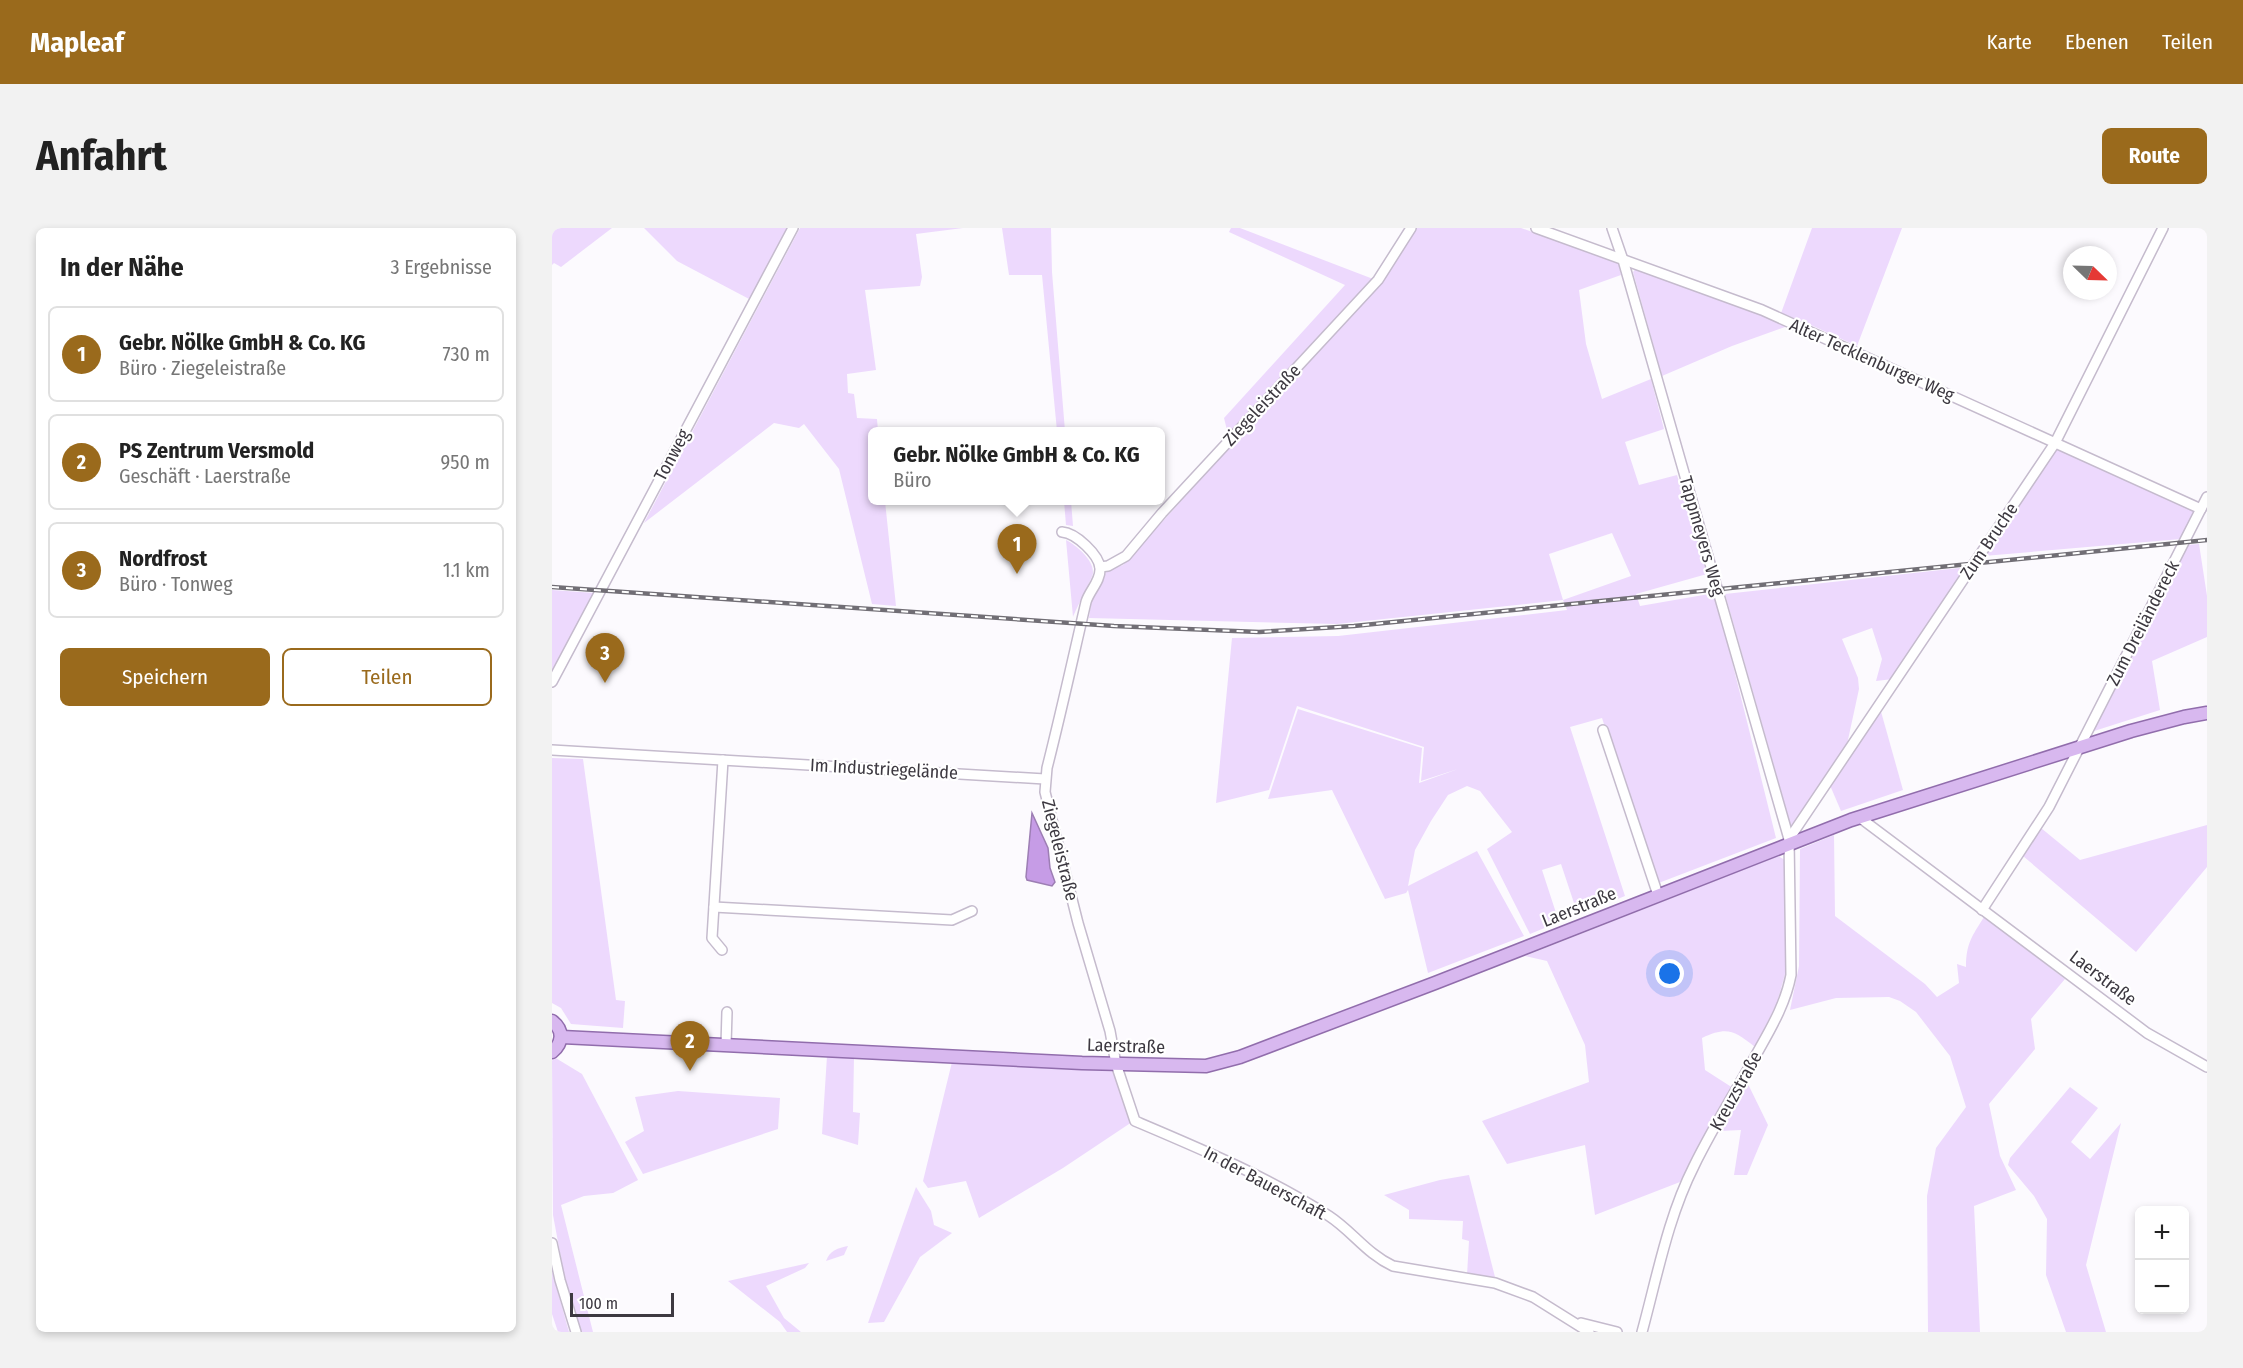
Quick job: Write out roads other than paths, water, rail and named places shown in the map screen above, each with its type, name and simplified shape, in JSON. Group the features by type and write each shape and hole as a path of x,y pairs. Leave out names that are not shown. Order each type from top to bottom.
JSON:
{"main road":[{"name":"Laerstraße","path":"562,1037 1116,1064 1206,1066 1240,1057 1435,984 1789,841 2131,731 2207,713"},
{"path":"552,1021 558,1025 562,1037 559,1045 552,1052"}],"street":[{"name":"Tonweg","path":"552,682 793,228"},
{"name":"Ziegeleistraße","path":"1116,1064 1110,1031 1076,912 1045,792 1044,779 1087,600 1100,574 1101,567 1108,566 1126,556 1162,513 1378,280 1411,228"},
{"name":"Alter Tecklenburger Weg","path":"1536,228 1762,310 2201,509"},
{"name":"Tappmeyers Weg","path":"1612,228 1789,841"},
{"name":"Zum Bruche","path":"1789,841 2055,442 2163,228"},
{"name":"Zum Dreiländereck","path":"2080,749 2207,497"},
{"path":"1062,532 1071,535 1090,551 1101,567"},
{"path":"1603,730 1658,895"},
{"path":"1982,910 2049,807 2080,749"},
{"name":"Im Industriegelände","path":"552,750 1044,779"},
{"path":"722,950 712,938 723,760"},
{"name":"Laerstraße","path":"1859,817 2147,1033 2207,1067"},
{"name":"Kreuzstraße","path":"1642,1332 1678,1201 1694,1166 1777,1017 1788,992 1791,975 1789,841"},
{"path":"714,908 952,920 972,911"},
{"path":"726,1045 727,1012"},
{"name":"In der Bauerschaft","path":"1116,1064 1135,1121 1211,1153 1291,1194 1331,1217 1379,1260 1393,1266 1495,1283 1533,1297 1589,1332"},
{"path":"552,1243 560,1280 576,1332"},
{"name":"In der Bauerschaft","path":"1575,1322 1617,1332"}],"railway":[{"path":"552,587 1114,626 1259,632 1354,626 2207,540"}],"place":[{"name":"Gebr. Nölke GmbH & Co. KG","path":"1017,574"},
{"name":"Nordfrost","path":"605,683"},
{"name":"PS Zentrum Versmold","path":"690,1071"}]}
